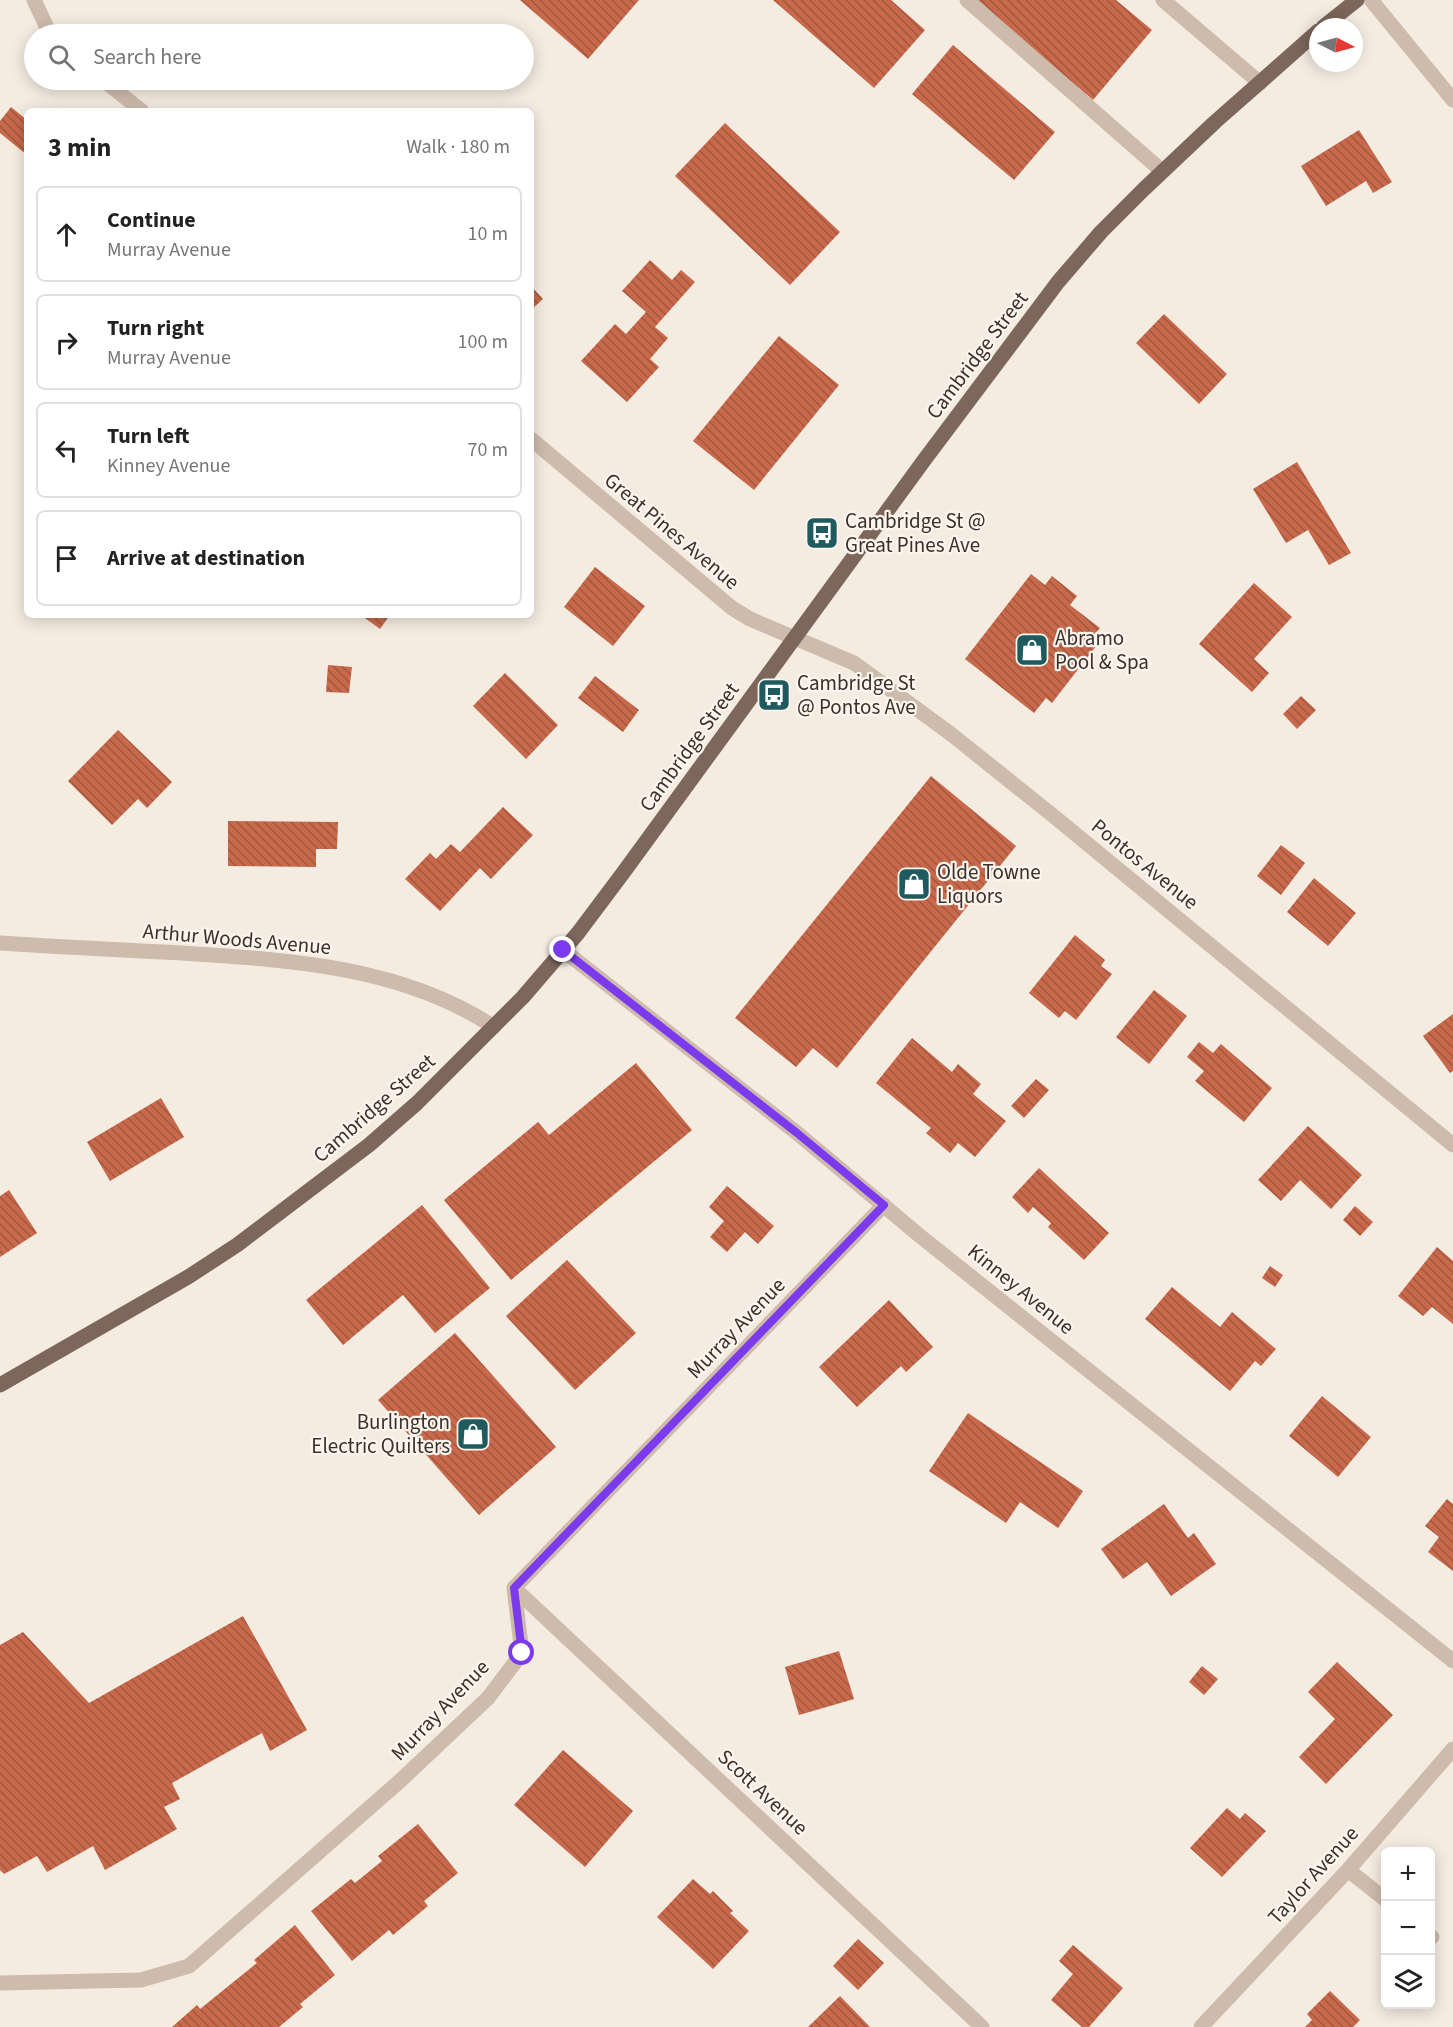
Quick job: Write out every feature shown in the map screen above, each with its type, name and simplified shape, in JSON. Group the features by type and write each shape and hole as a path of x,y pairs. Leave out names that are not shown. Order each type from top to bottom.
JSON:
{"main road":[{"path":"1334,18 1357,0"},
{"name":"Cambridge Street","path":"0,1385 188,1277 237,1245 369,1145 494,1027 563,950 623,873 925,459 1058,282 1101,232 1162,171 1309,39"}],"street":[{"path":"34,0 45,24"},
{"path":"967,0 1162,171"},
{"path":"1163,0 1260,83"},
{"path":"1371,0 1453,100"},
{"path":"116,90 138,108"},
{"name":"Great Pines Avenue","path":"534,442 723,602 750,619 796,638"},
{"name":"Pontos Avenue","path":"796,638 854,663 951,734 1453,1145"},
{"name":"Arthur Woods Avenue","path":"0,943 268,958 332,967 386,978 437,996 471,1012 494,1027"},
{"name":"Kinney Avenue","path":"563,950 788,1126 1453,1661"},
{"name":"Murray Avenue","path":"0,1983 141,1980 189,1966 401,1780 488,1698 522,1653 514,1588 884,1205"},
{"name":"Scott Avenue","path":"514,1588 982,2027"},
{"name":"Taylor Avenue","path":"1201,2027 1348,1870 1453,1749"},
{"path":"1348,1870 1381,1896"}],"building":[{"path":"520,0 639,0 588,59"},
{"path":"773,0 891,0 925,30 874,88"},
{"path":"975,0 1116,0 1152,30 1093,100"},
{"path":"953,45 1055,132 1014,180 912,94"},
{"path":"11,107 24,118 24,153 0,133 0,121"},
{"path":"725,123 840,232 790,285 675,176"},
{"path":"1359,130 1392,182 1373,193 1366,181 1326,206 1301,166"},
{"path":"650,260 672,280 681,270 695,282 655,327 668,338 650,359 659,367 627,402 581,361 615,324 626,334 646,312 622,291"},
{"path":"534,289 543,299 534,307"},
{"path":"1164,314 1227,374 1199,404 1136,343"},
{"path":"779,336 839,385 754,490 693,441"},
{"path":"1297,462 1351,553 1329,565 1308,530 1286,543 1253,489"},
{"path":"595,567 645,606 613,646 564,607"},
{"name":"Abramo Pool & Spa","path":"1031,574 1045,585 1052,576 1077,596 1070,605 1100,628 1093,636 1100,641 1052,703 1046,698 1034,713 965,659"},
{"path":"1254,583 1292,617 1254,659 1269,673 1252,692 1199,644"},
{"path":"365,618 388,618 380,629"},
{"path":"328,665 352,667 349,693 326,692"},
{"path":"505,673 558,725 526,759 473,706"},
{"path":"595,676 639,710 623,732 578,698"},
{"path":"1301,696 1316,710 1297,729 1283,714"},
{"path":"118,730 172,782 147,808 138,799 112,825 68,781"},
{"name":"Olde Towne Liquors","path":"931,776 1016,846 837,1068 813,1048 796,1067 735,1018"},
{"path":"503,807 533,835 491,879 480,868 440,911 405,879 430,853 436,859 451,844 460,852"},
{"path":"228,821 338,822 337,849 316,849 316,867 228,866"},
{"path":"1281,845 1305,863 1281,895 1257,876"},
{"path":"1314,878 1356,913 1328,946 1287,912"},
{"path":"1075,935 1105,960 1101,966 1112,974 1076,1020 1065,1011 1059,1018 1029,993"},
{"path":"1154,990 1187,1016 1149,1064 1116,1037"},
{"path":"1453,1014 1453,1071 1450,1073 1423,1036"},
{"path":"912,1038 952,1072 958,1064 981,1084 973,1094 1006,1121 975,1157 958,1143 950,1153 926,1133 931,1128 876,1083"},
{"path":"1199,1042 1213,1053 1221,1044 1272,1088 1244,1122 1195,1081 1204,1071 1187,1057"},
{"path":"636,1063 692,1130 511,1280 444,1200 538,1122 549,1135"},
{"path":"1036,1079 1049,1090 1024,1118 1011,1106"},
{"path":"161,1098 184,1137 110,1181 87,1142"},
{"path":"1308,1126 1362,1175 1331,1209 1300,1180 1281,1201 1258,1180"},
{"path":"1039,1168 1109,1233 1084,1260 1048,1227 1051,1223 1033,1207 1028,1213 1012,1197"},
{"path":"727,1186 774,1226 758,1244 745,1232 727,1252 710,1237 724,1221 709,1207"},
{"path":"9,1190 37,1233 0,1257 0,1196"},
{"path":"422,1205 490,1288 435,1333 403,1295 343,1345 306,1300"},
{"path":"1355,1206 1373,1222 1360,1236 1343,1220"},
{"path":"1437,1247 1453,1261 1453,1324 1432,1307 1423,1316 1398,1296"},
{"path":"567,1260 636,1333 575,1390 506,1316"},
{"path":"1270,1266 1283,1275 1275,1287 1262,1278"},
{"path":"1172,1287 1220,1327 1232,1312 1276,1349 1261,1366 1255,1361 1230,1391 1145,1319"},
{"path":"889,1300 933,1347 906,1372 901,1366 857,1407 819,1367"},
{"path":"455,1333 556,1447 479,1515 378,1400"},
{"path":"1322,1396 1371,1437 1338,1477 1289,1436"},
{"path":"968,1413 1083,1491 1058,1528 1020,1502 1006,1523 929,1471"},
{"path":"1447,1499 1453,1504 1453,1571 1428,1552 1439,1537 1425,1526"},
{"path":"1164,1504 1188,1538 1194,1533 1216,1564 1171,1596 1147,1562 1123,1579 1101,1549"},
{"path":"243,1616 307,1730 270,1751 262,1733 172,1783 180,1799 164,1807 177,1829 105,1870 93,1846 47,1872 37,1856 4,1874 0,1870 0,1645 23,1632 89,1703"},
{"path":"839,1651 854,1699 799,1715 785,1667"},
{"path":"1337,1662 1393,1715 1326,1784 1299,1757 1335,1719 1308,1692"},
{"path":"1202,1666 1218,1679 1204,1695 1189,1682"},
{"path":"563,1750 633,1811 585,1867 514,1805"},
{"path":"1227,1808 1240,1819 1245,1813 1266,1831 1222,1877 1190,1848"},
{"path":"418,1824 458,1873 424,1901 428,1906 393,1935 389,1930 352,1961 311,1911 351,1879 355,1883 382,1861 378,1856"},
{"path":"693,1879 710,1894 713,1891 733,1911 730,1913 749,1931 713,1969 657,1917"},
{"path":"295,1925 335,1975 300,2004 303,2007 279,2027 172,2027 197,2005 200,2009 257,1963 254,1960"},
{"path":"858,1939 884,1963 858,1990 833,1966"},
{"path":"1073,1945 1123,1988 1089,2027 1082,2027 1051,2000 1073,1974 1059,1961"},
{"path":"1330,1991 1360,2020 1353,2027 1305,2027 1312,2020 1307,2014"},
{"path":"840,1996 870,2027 808,2027"}],"place":[{"name":"Cambridge St @ Great Pines Ave","path":"822,533"},
{"name":"Abramo Pool & Spa","path":"1032,650"},
{"name":"Cambridge St @ Pontos Ave","path":"774,695"},
{"name":"Olde Towne Liquors","path":"914,884"},
{"name":"Burlington Electric Quilters","path":"473,1434"}],"route":[{"path":"522,1653 514,1588 884,1205 797,1133 563,950"}]}
